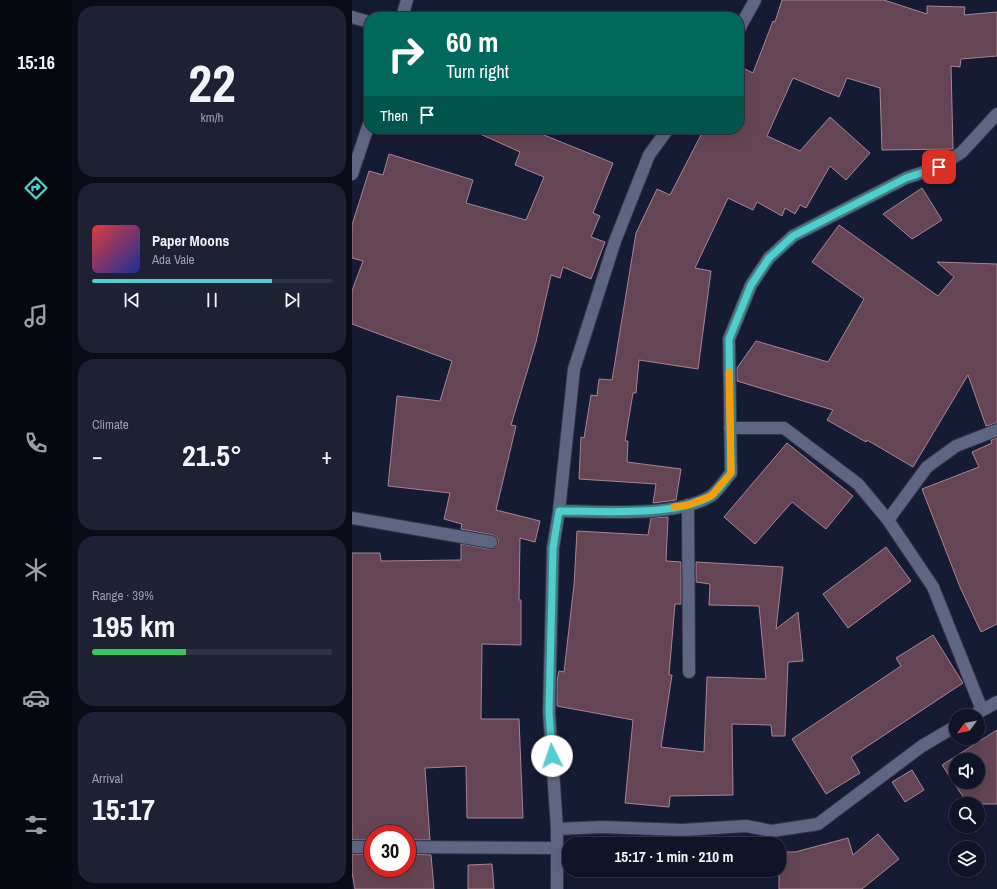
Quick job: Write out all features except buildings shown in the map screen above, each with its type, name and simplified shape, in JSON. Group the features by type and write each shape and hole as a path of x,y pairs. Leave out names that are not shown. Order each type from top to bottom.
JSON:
{"street":[{"path":"403,12 407,0"},
{"path":"744,20 755,0"},
{"path":"352,17 364,21"},
{"path":"559,511 658,511 688,505 711,496 731,473 729,339 751,285 769,258 793,236 906,178 939,167 962,152 997,114"},
{"path":"352,174 366,134"},
{"path":"557,889 557,829 549,712 553,548 559,511 574,370 615,240 649,155 664,134"},
{"path":"730,428 784,428 858,484 888,520 933,587 976,709"},
{"path":"888,520 927,467 956,446 997,430"},
{"path":"688,505 689,672"},
{"path":"352,518 492,542"},
{"path":"984,709 997,702"},
{"path":"557,829 602,827 683,830 746,826 772,831 818,824 922,746 949,730"},
{"path":"352,847 364,847"},
{"path":"416,847 556,848"}],"slow traffic":[{"path":"674,507 688,505 711,496 731,473 729,372"}],"route":[{"path":"552,756 549,712 553,548 559,511 658,511 688,505 711,496 731,473 729,339 751,285 769,258 793,236 906,178 939,167"}]}
